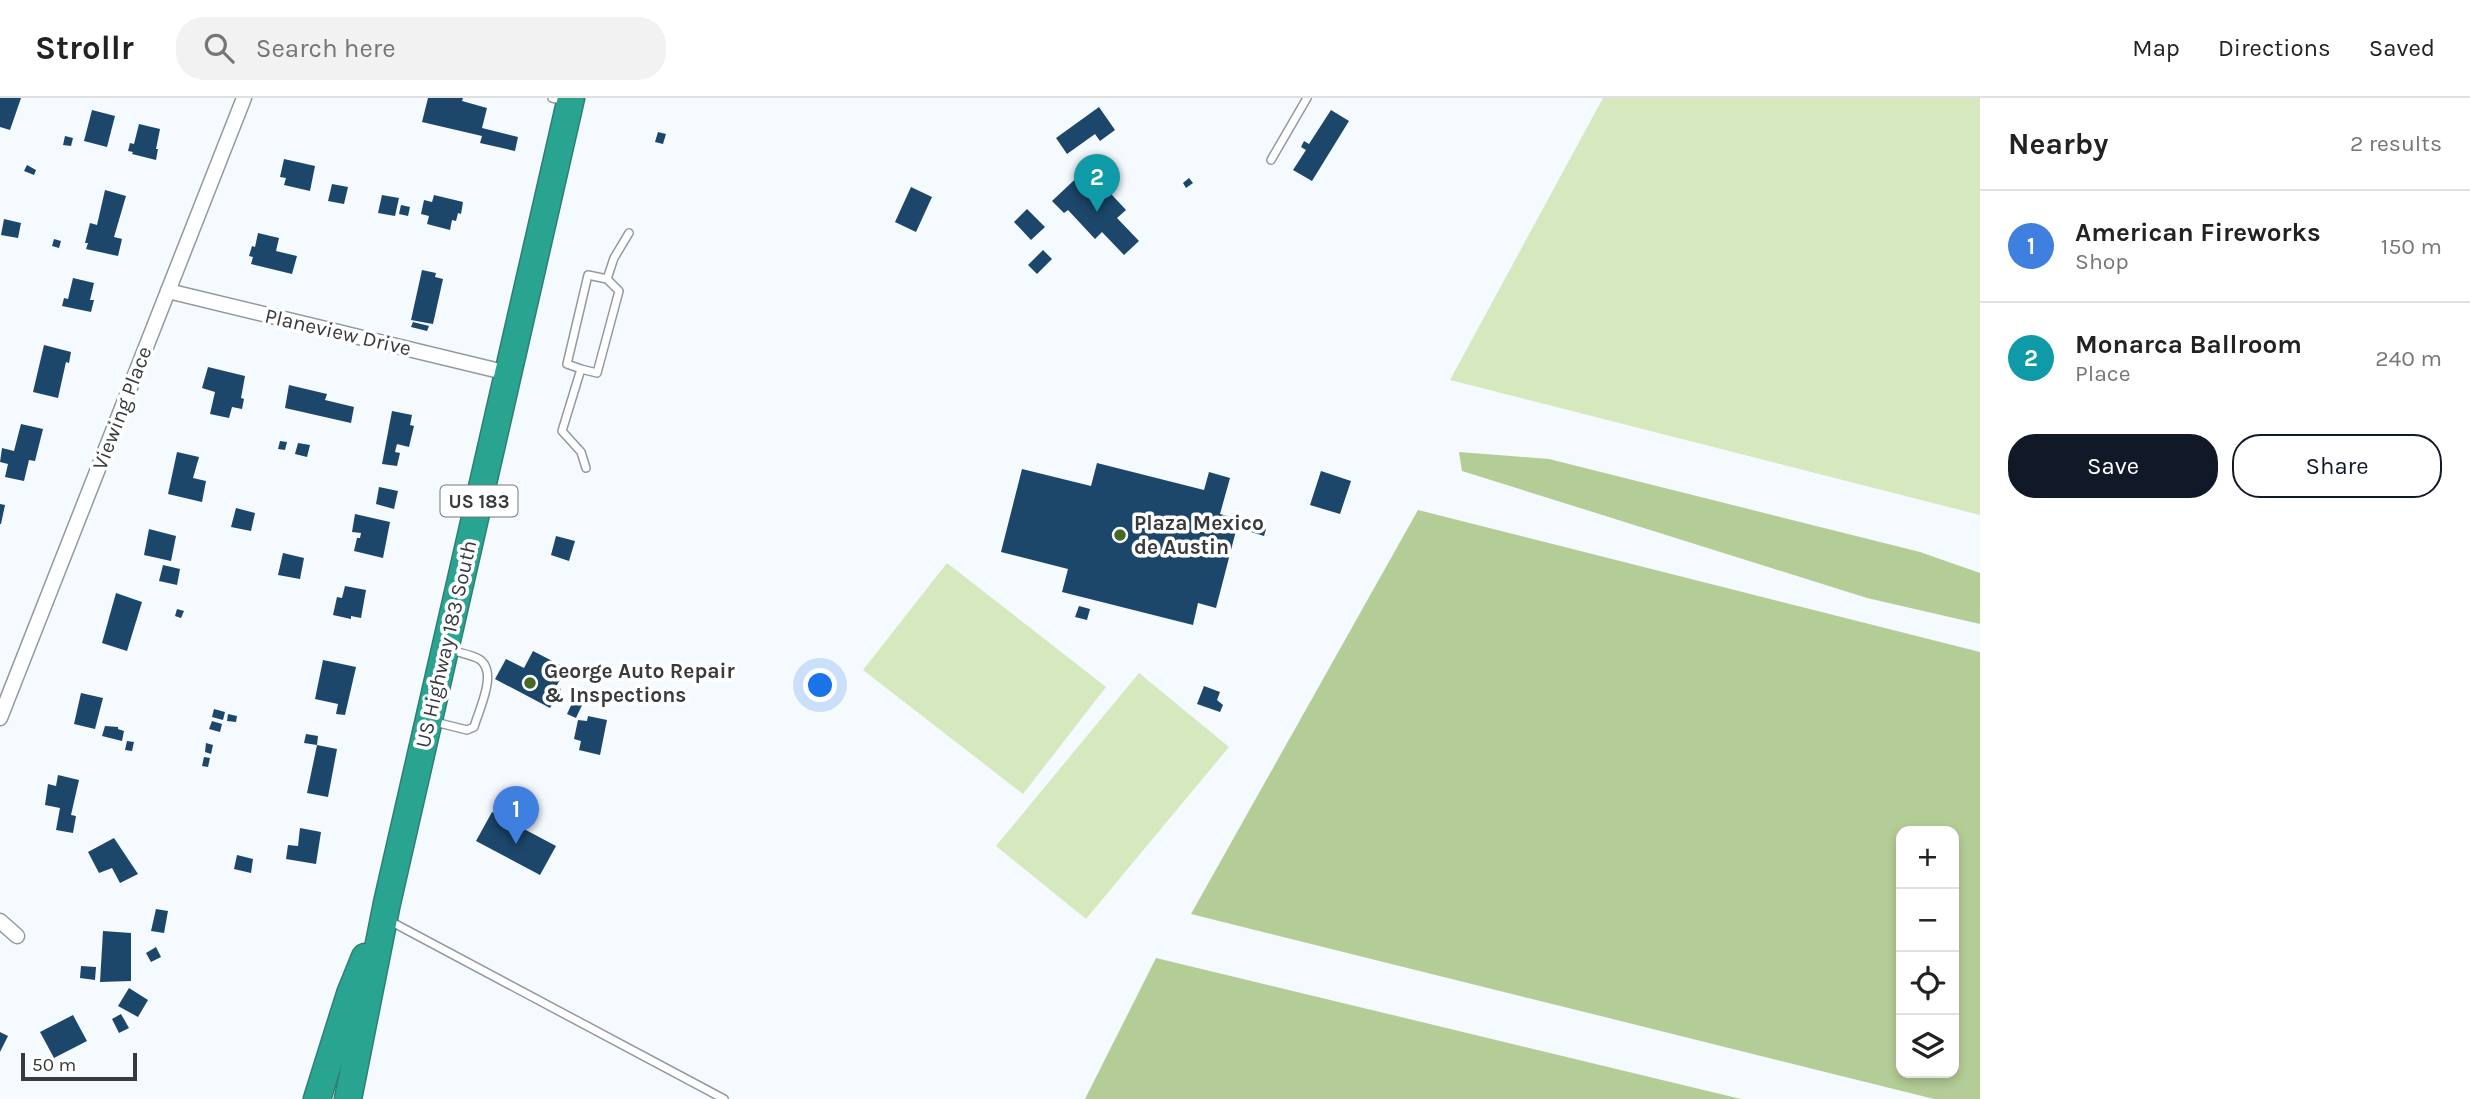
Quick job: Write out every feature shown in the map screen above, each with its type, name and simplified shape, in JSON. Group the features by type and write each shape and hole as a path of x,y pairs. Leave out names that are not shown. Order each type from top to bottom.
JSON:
{"highway":[{"name":"US Highway 183 South","path":"348,1099 385,910 508,373 564,100"},
{"name":"US Highway 183 South","path":"317,1099 349,994 385,910"}],"street":[{"name":"Viewing Place","path":"0,718 244,98"},
{"name":"Planeview Drive","path":"168,291 508,373"},
{"path":"0,920 17,936"}],"lane":[{"path":"1271,160 1307,98"},
{"path":"607,279 614,258 629,233"},
{"path":"588,275 607,279 619,292 597,373 581,369 567,364 588,275"},
{"path":"581,369 562,431 581,452 586,468"},
{"path":"429,720 467,730 474,727 488,678 486,666 479,658 445,649"},
{"path":"385,910 723,1099"}],"green space":[{"path":"1603,98 1980,98 1980,515 1450,380"},
{"path":"1459,452 1549,459 1920,552 1980,573 1980,624 1867,598 1462,471"},
{"path":"1418,510 1980,652 1980,1099 1934,1099 1191,914"},
{"path":"947,563 1106,687 1023,794 863,670"},
{"path":"1139,673 1229,747 1086,919 996,846"},
{"path":"1156,958 1741,1099 1085,1099"}],"building":[{"path":"0,98 21,98 10,130 0,127"},
{"path":"428,98 463,98 462,101 487,108 482,128 518,137 515,151 480,143 482,136 422,122"},
{"path":"1099,107 1115,130 1100,141 1095,134 1067,154 1056,138"},
{"path":"92,110 115,116 107,147 84,141"},
{"path":"1331,110 1349,121 1312,181 1293,170 1306,150 1301,147 1304,141 1309,144"},
{"path":"139,124 160,129 156,160 128,151 130,143 134,144"},
{"path":"658,132 666,134 663,144 655,142"},
{"path":"65,136 73,138 71,146 63,145"},
{"path":"284,159 315,166 310,191 284,185 286,178 280,177"},
{"path":"27,165 36,170 34,175 24,171"},
{"path":"1087,168 1126,210 1117,218 1139,241 1124,255 1102,232 1095,239 1068,210 1064,213 1052,201"},
{"path":"1189,178 1193,183 1186,188 1183,183"},
{"path":"332,184 348,187 344,204 328,201"},
{"path":"911,187 932,197 916,232 895,222"},
{"path":"105,190 126,196 114,237 122,239 118,256 86,249 90,223 97,225"},
{"path":"382,195 399,198 395,216 378,213"},
{"path":"434,195 463,202 461,214 458,213 456,221 452,220 450,230 427,224 429,216 421,214 424,200 432,202"},
{"path":"401,205 410,207 408,216 399,214"},
{"path":"1027,209 1045,227 1031,240 1014,222"},
{"path":"4,219 21,223 18,238 1,235"},
{"path":"258,233 279,238 276,251 297,256 292,274 251,264 253,257 249,256 252,246 255,247"},
{"path":"54,239 61,241 59,248 52,246"},
{"path":"1043,250 1052,259 1037,274 1028,265"},
{"path":"422,270 436,273 435,277 443,279 433,324 411,320"},
{"path":"73,278 94,283 90,300 94,300 91,312 62,306 64,298 68,299"},
{"path":"413,322 429,326 427,331 411,327"},
{"path":"44,345 71,352 58,398 33,392"},
{"path":"208,367 245,376 242,409 232,407 229,418 210,414 215,392 202,388"},
{"path":"289,385 327,394 325,400 354,407 351,423 285,408"},
{"path":"392,411 412,415 410,425 414,426 409,447 397,444 395,452 400,453 397,466 382,464"},
{"path":"21,424 43,429 35,461 29,460 24,481 5,477 8,464 0,462 2,448 14,451"},
{"path":"280,441 287,442 285,450 278,449"},
{"path":"298,443 310,445 307,457 295,454"},
{"path":"177,452 199,457 193,478 206,481 202,502 168,494"},
{"name":"Plaza Mexico de Austin","path":"1097,463 1204,490 1209,472 1230,478 1220,514 1239,519 1216,608 1198,603 1193,625 1062,592 1068,569 1001,552 1022,469 1091,486"},
{"path":"1321,471 1351,481 1340,514 1310,505"},
{"path":"379,487 398,491 394,509 376,504"},
{"path":"0,504 5,505 1,524 0,524"},
{"path":"236,508 255,513 251,531 231,527"},
{"path":"355,514 390,522 383,558 354,551 361,533 352,532"},
{"path":"1254,524 1266,529 1264,536 1251,532"},
{"path":"149,529 176,536 171,561 144,555"},
{"path":"556,536 575,541 569,561 551,555"},
{"path":"283,553 304,558 300,579 278,575"},
{"path":"163,565 180,569 177,585 159,581"},
{"path":"345,586 366,590 361,618 333,615 337,597 342,598"},
{"path":"116,593 142,602 127,651 102,643"},
{"path":"1079,606 1090,609 1087,620 1075,617"},
{"path":"177,609 184,611 181,618 175,616"},
{"name":"George Auto Repair & Inspections","path":"533,651 566,668 556,687 561,689 550,708 495,679 506,659 524,668"},
{"path":"323,660 356,667 345,715 336,714 338,704 315,699"},
{"path":"1204,686 1220,692 1217,700 1223,705 1220,712 1197,704"},
{"path":"606,689 617,694 613,702 602,696"},
{"path":"81,693 103,698 95,729 74,724"},
{"path":"574,699 583,703 576,718 567,714"},
{"path":"214,709 225,712 223,720 212,717"},
{"path":"228,714 237,716 236,722 227,721"},
{"path":"588,716 607,720 600,755 579,750 581,741 574,739 578,720 587,721"},
{"path":"212,721 222,724 220,732 209,729"},
{"path":"105,726 118,727 124,731 122,741 102,736"},
{"path":"306,734 318,736 317,745 304,743"},
{"path":"127,741 134,742 132,751 125,750"},
{"path":"206,743 213,745 211,754 205,752"},
{"path":"317,745 337,749 328,797 307,793"},
{"path":"204,757 210,758 208,767 202,766"},
{"path":"58,775 79,780 71,815 76,816 73,833 56,830 60,808 45,805 48,784 56,786"},
{"path":"492,812 556,846 540,875 476,841"},
{"path":"300,828 321,832 316,864 286,859 288,845 298,846"},
{"path":"114,838 138,874 120,883 112,868 99,873 88,852"},
{"path":"237,855 253,859 251,873 234,869"},
{"path":"156,909 168,911 164,933 151,931"},
{"path":"103,931 131,933 131,981 100,982"},
{"path":"156,947 161,957 151,962 146,953"},
{"path":"81,966 96,967 95,980 80,978"},
{"path":"129,988 148,1000 138,1017 118,1006"},
{"path":"121,1014 129,1028 119,1033 112,1019"},
{"path":"73,1015 87,1041 54,1058 40,1032"},
{"path":"0,1032 8,1036 0,1052"}],"place":[{"name":"Monarca Ballroom","path":"1097,212"},
{"name":"Plaza Mexico de Austin","path":"1120,535"},
{"name":"George Auto Repair & Inspections","path":"530,683"},
{"name":"American Fireworks","path":"516,844"}]}
